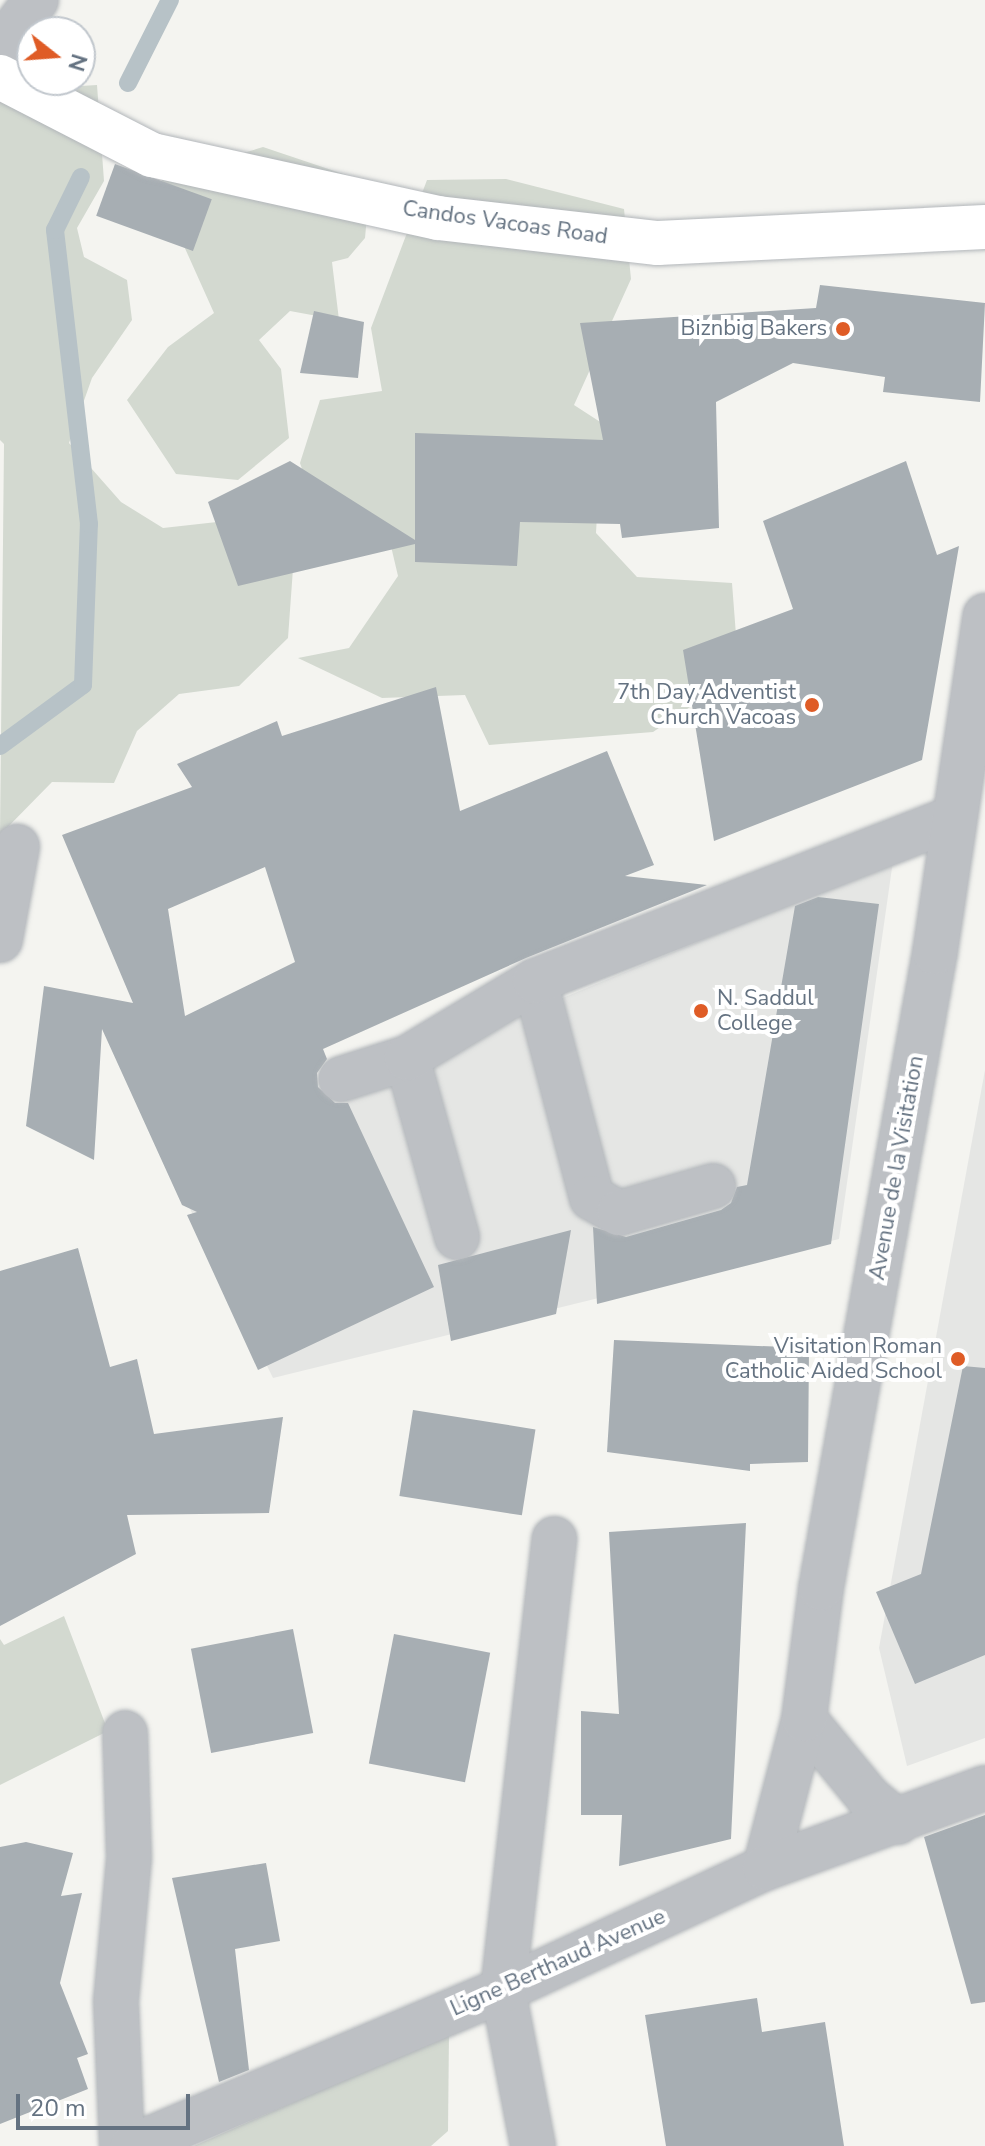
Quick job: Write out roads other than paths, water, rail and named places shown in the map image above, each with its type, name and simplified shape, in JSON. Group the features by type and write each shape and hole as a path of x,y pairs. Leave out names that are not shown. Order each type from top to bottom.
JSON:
{"main road":[{"name":"Candos Vacoas Road","path":"0,77 152,155 438,218 658,243 985,227"}],"street":[{"path":"0,48 36,0"},
{"name":"Avenue de la Visitation","path":"765,1868 804,1719 821,1588 935,952 952,818 985,616"},
{"path":"341,1079 407,1058 535,981 952,818"},
{"path":"0,940 17,847"},
{"path":"535,981 592,1198 619,1213 713,1186"},
{"path":"407,1058 457,1237"},
{"path":"533,2146 503,1990 554,1539"},
{"path":"804,1719 868,1797 898,1822"},
{"path":"122,2146 116,2001 129,1857 125,1733"},
{"name":"Ligne Berthaud Avenue","path":"133,2146 503,1990 765,1868 985,1788"}],"waterway":[{"path":"128,83 170,0"},
{"path":"0,746 83,685 89,524 55,230 81,177"}],"place":[{"name":"Biznbig Bakers","path":"843,329"},
{"name":"7th Day Adventist Church Vacoas","path":"812,705"},
{"name":"N. Saddul College","path":"701,1011"},
{"name":"Visitation Roman Catholic Aided School","path":"958,1359"}]}
